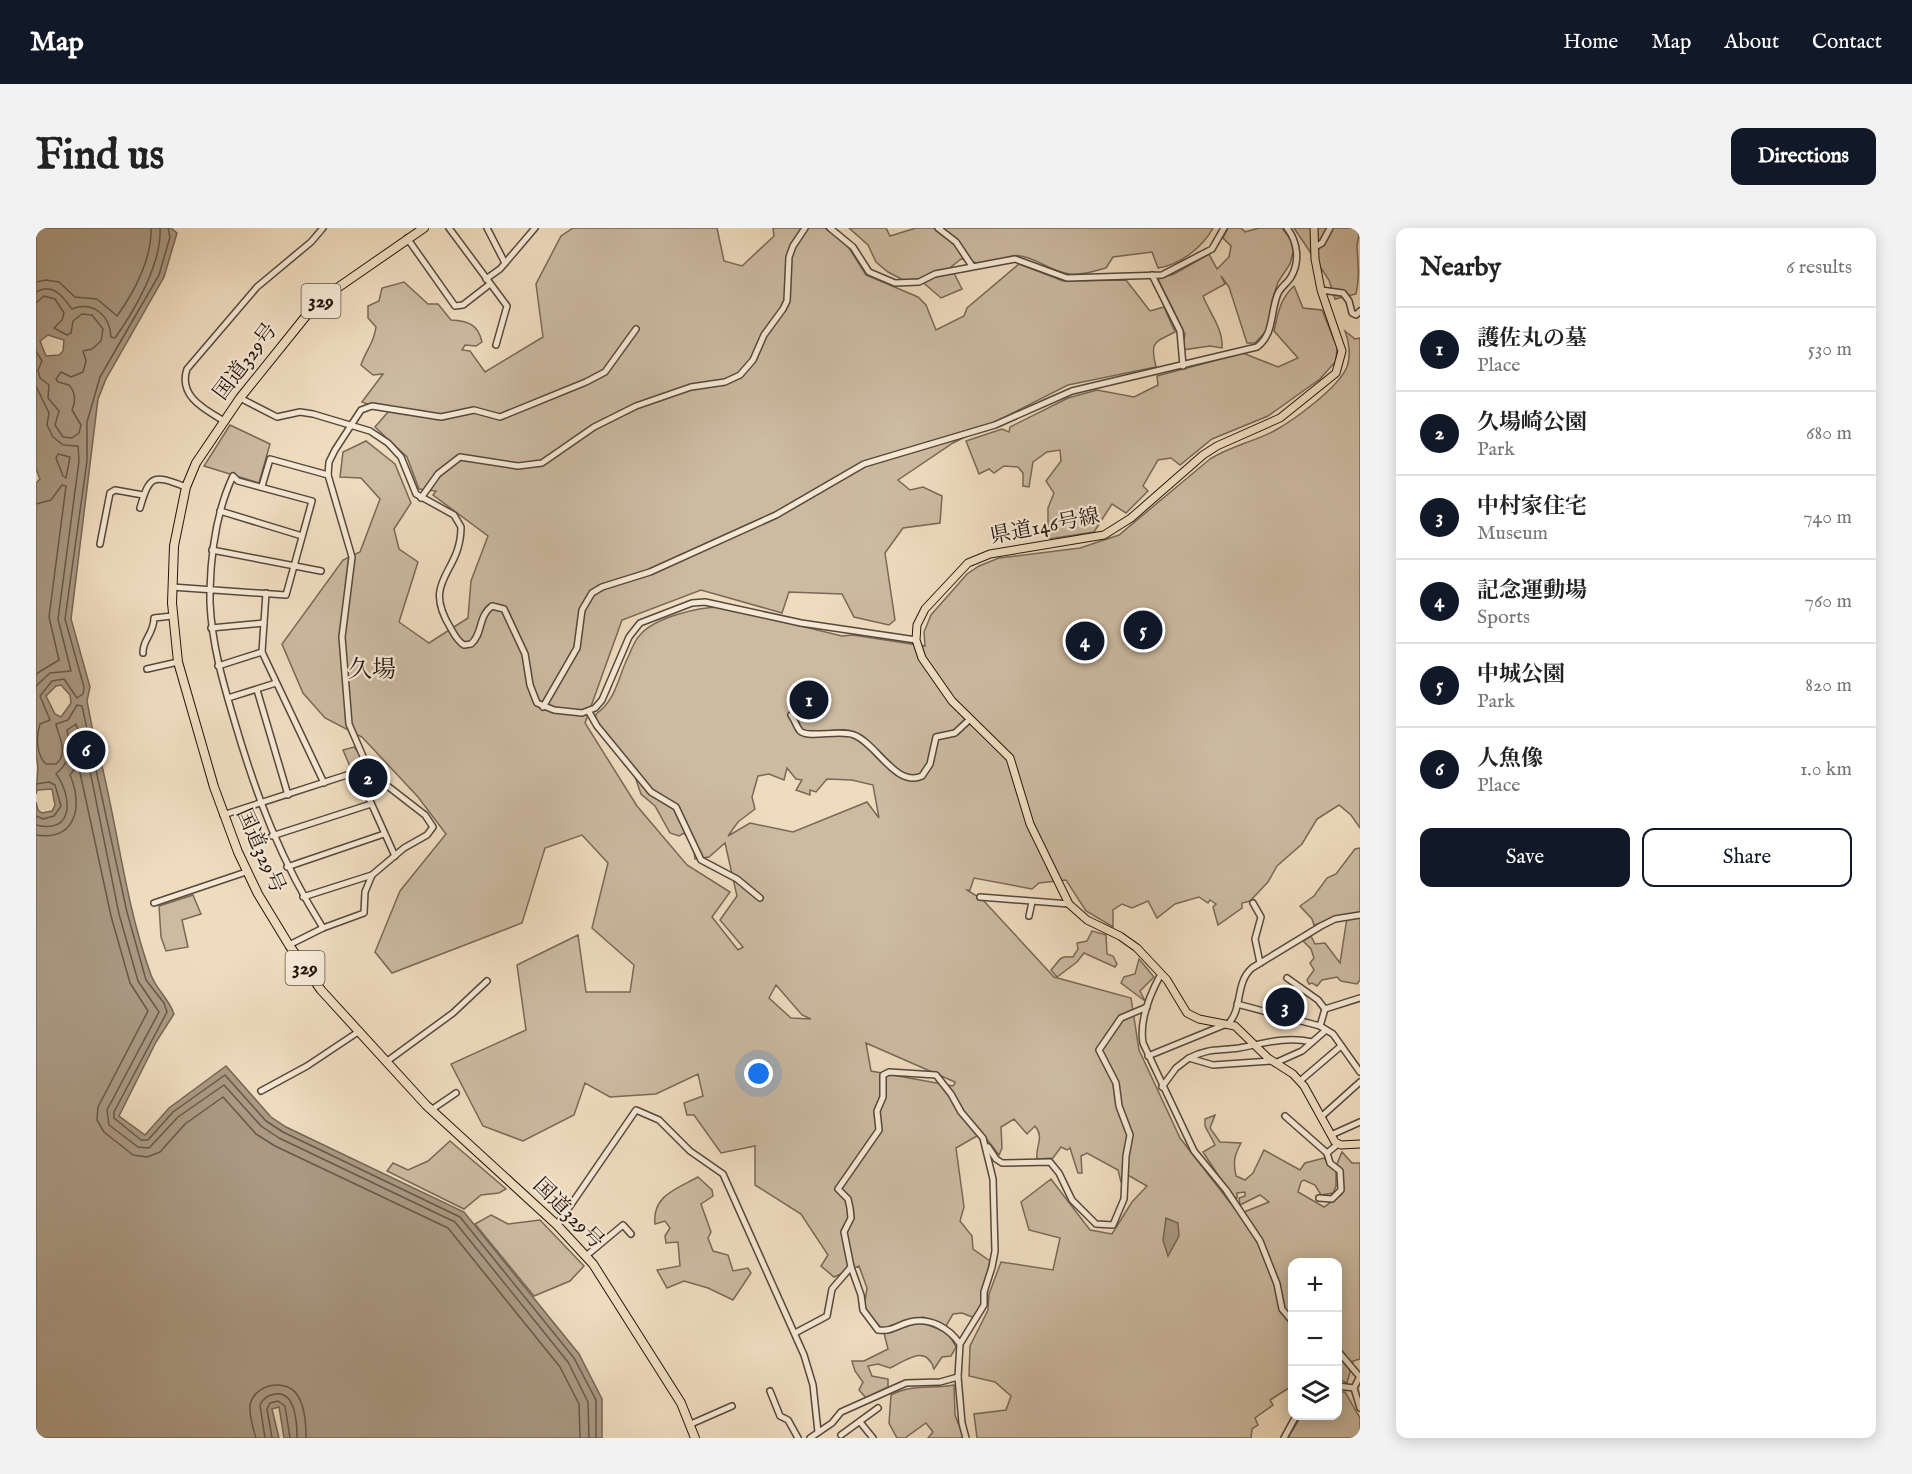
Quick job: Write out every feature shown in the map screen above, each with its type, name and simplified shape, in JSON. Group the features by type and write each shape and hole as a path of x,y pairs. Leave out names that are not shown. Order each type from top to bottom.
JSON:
{"highway":[{"name":"国道329号","path":"424,228 407,238 313,308 240,398 196,463 186,487 177,523 172,616 178,662 223,815 246,872 289,945 321,990 431,1110 557,1225 586,1256 612,1292 681,1403 695,1438"}],"main road":[{"name":"県道146号線","path":"916,640 917,625 925,609 969,563 990,554 1085,541 1104,535 1131,518 1203,455 1217,446 1280,418 1330,378 1340,366 1342,351 1321,290 1314,228"},
{"path":"916,640 926,665 969,720 994,740 1010,758 1030,824 1069,904 1087,920 1120,936 1137,948 1161,974 1187,1013 1199,1019 1229,1023 1241,1030 1273,1062 1300,1081 1330,1135 1338,1144 1360,1144"}],"street":[{"path":"224,421 190,397 185,387 187,369 191,361 256,286 311,242 323,228"},
{"path":"449,228 507,306 496,345"},
{"path":"487,228 505,263"},
{"path":"486,279 505,263 535,228"},
{"path":"421,498 438,474 460,457 518,466 542,464 594,428 636,406 691,387 724,382 740,375 748,368 764,335 787,301 789,257 793,246 805,228"},
{"path":"830,228 853,247 869,272 895,283 919,282 934,274 1015,259 1067,278 1169,273 1212,249 1224,228"},
{"path":"938,228 951,237 972,266"},
{"path":"543,706 578,648 582,610 592,593 602,587 650,572 776,515 864,464 994,425 1072,391 1257,347 1266,340 1278,291 1292,276 1296,260 1296,245 1287,228"},
{"path":"1315,247 1322,243 1330,228"},
{"path":"407,238 455,306 463,305 490,284"},
{"path":"1152,275 1180,331 1183,366"},
{"path":"1321,290 1338,291 1347,297 1352,313 1356,315 1360,311"},
{"path":"303,897 372,875 395,856 427,835 433,826 425,815 385,784 365,761 349,724 342,637 352,556 328,475 329,462 351,424 361,410 372,406 441,417 474,410 500,417 605,372 636,329"},
{"path":"240,398 277,417 300,412 351,424 369,431 395,450 406,466 413,490 421,498 454,515 461,527 454,561 441,586 438,602 457,640 464,645 471,644 478,636 485,612 492,606 504,609 525,654 532,695 537,703 543,706 569,712 589,712 602,700 629,637 640,623 693,603 705,602 801,623 916,640"},
{"path":"262,486 270,459 328,475"},
{"path":"172,587 210,590 266,593 286,595 312,501 238,481 233,476 220,511 212,550 210,590 211,628 218,666 260,804 287,867 323,928"},
{"path":"140,508 148,483 159,477 186,487"},
{"path":"100,544 110,493 115,490 143,495"},
{"path":"220,511 302,536"},
{"path":"212,550 321,571"},
{"path":"266,593 262,652 324,783"},
{"path":"143,653 143,647 154,630 154,618 172,616"},
{"path":"211,628 264,623"},
{"path":"218,666 262,652"},
{"path":"147,669 178,662"},
{"path":"228,698 276,683"},
{"path":"257,690 288,795"},
{"path":"589,712 597,726 651,792 676,807 701,860 737,879 760,898"},
{"path":"791,715 802,733 855,735 899,772 911,779 922,776 928,769 936,737 955,733 969,720"},
{"path":"223,815 354,773 358,774 395,856"},
{"path":"272,836 370,804"},
{"path":"287,867 384,834"},
{"path":"154,903 246,872"},
{"path":"289,945 323,928 364,913 365,892 372,875"},
{"path":"980,897 1069,904"},
{"path":"1029,916 1032,902"},
{"path":"1252,903 1261,917 1255,939 1260,963"},
{"path":"1148,1056 1229,1023 1235,1015 1245,975 1260,963 1320,926 1341,917 1360,915"},
{"path":"1161,974 1147,1006 1141,1032 1148,1056 1194,1151 1226,1190 1260,1240 1277,1284 1282,1309 1288,1316"},
{"path":"1287,978 1318,1000 1325,1009"},
{"path":"386,1062 453,1013 487,981"},
{"path":"1325,1009 1360,998"},
{"path":"1237,1004 1320,1026 1333,1034 1360,1072"},
{"path":"960,1344 945,1328 920,1320 888,1331 878,1330 863,1310 859,1286 850,1267 844,1232 851,1218 850,1208 848,1199 838,1189 879,1130 877,1112 883,1097 883,1075 896,1071 936,1075 996,1159 1002,1163 1050,1162 1059,1173 1077,1206 1096,1224 1107,1227 1113,1225 1125,1198 1126,1158 1130,1135 1119,1106 1116,1083 1099,1050 1121,1018 1147,1006"},
{"path":"1320,1026 1325,1009"},
{"path":"1190,1058 1213,1065 1273,1062 1302,1051 1326,1030"},
{"path":"261,1091 307,1066 358,1032"},
{"path":"1162,1087 1176,1068 1205,1050 1232,1049 1254,1043 1292,1038 1312,1042"},
{"path":"1300,1081 1341,1046"},
{"path":"1321,1117 1360,1082"},
{"path":"431,1110 456,1093"},
{"path":"557,1225 636,1110 659,1120 690,1151 723,1174 795,1333 813,1385 818,1432"},
{"path":"1285,1116 1327,1153 1330,1163 1340,1171 1341,1190 1336,1198 1319,1198"},
{"path":"1330,1135 1360,1122"},
{"path":"966,1438 962,1423 958,1377 960,1344 984,1305 984,1292 995,1251 993,1179 983,1138"},
{"path":"1327,1153 1338,1144"},
{"path":"586,1256 624,1225 631,1234"},
{"path":"795,1333 823,1321 827,1316 832,1289 850,1267"},
{"path":"1342,1356 1359,1376 1354,1388 1360,1408"},
{"path":"810,1438 832,1424 841,1412 906,1383 940,1382 958,1377"},
{"path":"1342,1386 1354,1388"},
{"path":"770,1391 780,1416 788,1420 798,1438"},
{"path":"691,1424 732,1406"},
{"path":"832,1424 841,1437 878,1408"},
{"path":"1284,1438 1294,1420"},
{"path":"860,1422 873,1438"}],"shaded area":[{"path":"573,228 717,228 724,261 742,266 774,236 773,228 825,228 849,248 866,275 918,297 926,305 936,330 964,316 967,308 1019,264 1063,281 1126,280 1150,311 1164,307 1175,332 1155,344 1153,353 1156,367 1068,385 953,443 898,480 910,490 923,487 942,496 940,523 903,528 885,553 895,620 889,625 854,617 842,594 789,592 782,613 701,590 622,620 585,723 637,806 687,865 730,892 712,917 738,950 743,947 720,920 737,896 725,843 709,857 695,859 693,843 684,833 679,836 670,833 655,806 641,794 633,771 625,765 595,722 596,714 613,694 631,650 640,635 666,618 701,609 721,607 842,636 853,635 925,646 924,632 931,615 967,574 999,558 1080,548 1119,535 1210,459 1274,431 1315,403 1335,384 1347,367 1349,349 1345,331 1355,339 1360,338 1360,828 1351,815 1339,805 1317,819 1302,844 1277,866 1268,882 1250,901 1242,903 1242,908 1218,925 1213,907 1216,904 1210,900 1208,903 1199,897 1175,904 1157,918 1148,901 1132,908 1122,904 1113,910 1113,927 1086,911 1066,880 1039,883 1032,889 974,878 970,890 967,890 983,900 1054,977 1131,998 1139,1050 1180,1138 1239,1214 1269,1202 1260,1195 1240,1205 1239,1198 1245,1196 1245,1192 1237,1193 1237,1198 1233,1198 1203,1152 1215,1145 1205,1126 1205,1119 1215,1115 1210,1128 1220,1142 1241,1143 1235,1159 1235,1167 1236,1176 1245,1180 1253,1173 1264,1150 1300,1170 1305,1163 1324,1158 1336,1171 1336,1186 1333,1193 1321,1195 1315,1185 1304,1180 1298,1192 1324,1207 1342,1194 1343,1175 1337,1164 1342,1152 1352,1163 1360,1163 1360,1359 1353,1361 1347,1383 1342,1381 1342,1258 1288,1258 1288,1389 1270,1400 1273,1405 1255,1418 1258,1425 1252,1429 1251,1438 977,1438 974,1414 1006,1410 1011,1396 995,1382 969,1376 970,1346 988,1310 989,1294 1001,1262 1053,1270 1060,1238 1029,1230 1021,1202 1051,1179 1090,1230 1112,1234 1132,1202 1147,1186 1126,1174 1125,1182 1121,1182 1118,1170 1087,1153 1081,1156 1082,1173 1078,1173 1070,1148 1067,1150 1061,1147 1053,1158 1037,1159 1040,1138 1038,1130 1035,1126 1027,1134 1014,1119 1001,1127 1002,1148 999,1155 982,1133 956,1148 964,1207 960,1221 972,1236 973,1249 990,1261 983,1298 975,1318 962,1313 953,1314 946,1326 923,1317 882,1329 864,1308 867,1288 859,1266 834,1277 821,1266 828,1255 801,1214 755,1185 755,1146 721,1153 694,1115 687,1115 684,1103 703,1096 698,1074 656,1094 610,1097 585,1083 574,1115 523,1141 483,1126 451,1064 526,1030 517,965 578,935 586,992 630,992 634,965 592,928 608,863 582,835 545,848 522,923 392,973 375,952 400,891 446,834 418,797 362,737 325,718 303,693 282,644 343,560 360,552 380,499 361,478 340,477 343,452 366,441 395,464 411,503 394,529 399,549 418,562 399,622 429,643 468,618 471,581 488,536 433,495 436,491 419,489 407,457 375,427 388,412 362,402 383,374 373,375 361,365 374,338 376,327 368,318 368,306 379,301 382,288 404,282 428,304 438,304 451,320 462,321 475,327 482,342 476,346 465,345 462,350 470,351 485,372 543,337 536,284 561,236","holes":["787,768 796,779 802,780 796,790 810,795 810,790 816,792 827,779 852,780 873,785 879,818 867,802 793,832 750,823 728,836 738,822 755,809 752,797 758,776 769,774 784,780","776,985 802,1015 811,1019 791,1018 769,998","866,1043 955,1082 955,1083 953,1086 871,1071"]},
{"path":"849,228 886,228 890,236 916,228 1213,228 1190,254 1174,263 1158,268 1152,252 1113,257 1106,268 1078,274 1058,271 1022,256 1002,259 990,266 961,259 951,267 962,289 941,298 919,279 903,280 888,272 876,262 868,245"},
{"path":"1228,228 1241,228 1245,232 1259,228 1282,228 1295,245 1290,264 1278,282 1272,301 1268,329 1255,343 1247,343 1229,287 1221,276 1225,284 1203,296 1221,335 1222,348 1210,346 1182,350 1185,334 1158,279 1174,274 1209,254 1217,269 1229,257 1231,246 1223,238"},
{"path":"1294,228 1360,228 1357,245 1356,294 1335,299 1329,280"},
{"path":"1294,286 1303,308 1322,310 1337,347 1336,361 1320,379 1268,416 1212,439 1180,465 1171,458 1158,460 1143,486 1148,491 1126,513 1112,504 1094,532 1048,539 1048,508 1054,493 1046,481 1061,461 1060,450 1047,452 1033,462 1029,487 1023,486 1023,473 1018,467 1004,466 994,473 989,469 979,474 966,441 1002,429 1009,432 1010,427 1068,398 1097,390 1134,397 1158,385 1157,376 1243,353 1278,367 1298,358 1274,331 1278,312"},
{"path":"230,425 270,444 259,483 204,466"},
{"path":"354,747 386,787 370,797 359,774 352,771 343,750"},
{"path":"1360,848 1360,912 1314,925 1312,919 1300,906 1314,896 1327,878 1336,874 1355,849"},
{"path":"193,895 201,914 182,920 188,947 166,951 161,937 159,906"},
{"path":"1360,917 1360,980 1357,984 1341,981 1337,977 1322,980 1317,986 1309,984 1307,980 1314,970 1310,963 1314,958 1311,949 1303,941 1311,936 1315,944 1325,943 1340,963 1347,918"},
{"path":"1092,931 1106,935 1107,954 1113,956 1117,964 1115,967 1084,953 1077,962 1057,977 1051,970 1060,959 1073,957 1078,949 1077,943 1087,941"},
{"path":"1139,959 1154,977 1140,991 1145,1001 1121,983 1124,977 1135,974"},
{"path":"450,1141 506,1189 499,1193 481,1195 464,1209 387,1171 393,1163 408,1170 428,1161"},
{"path":"698,1177 712,1190 713,1196 701,1204 711,1232 708,1238 713,1251 728,1255 733,1271 748,1268 751,1273 733,1300 708,1288 684,1281 667,1288 657,1270 680,1266 678,1242 666,1243 665,1236 670,1228 665,1221 655,1224 657,1207 667,1194"},
{"path":"491,1215 508,1224 540,1220 584,1266 570,1281 534,1296 475,1224"},
{"path":"921,1322 948,1333 956,1347 951,1356 942,1357 934,1369 931,1361 921,1356 909,1358 890,1368 878,1364 868,1366 872,1376 888,1379 888,1387 866,1398 859,1390 863,1382 855,1371 852,1361 864,1361 888,1349 884,1333"},
{"path":"954,1385 955,1415 964,1438 928,1438 933,1432 926,1423 905,1438 897,1438 889,1423 891,1395 914,1388"},
{"path":"1342,1392 1345,1392 1360,1418 1360,1438 1288,1438 1299,1420 1342,1420"}],"water":[{"path":"36,228 171,228 177,233 164,277 106,379 98,399 71,619 90,687 87,701 92,727 141,945 151,975 174,1014 156,1042 119,1116 145,1135 169,1108 226,1066 271,1117 286,1127 464,1212 579,1354 602,1399 602,1438 284,1438 279,1407 272,1409 279,1438 36,1438 36,802 38,810 42,813 52,811 55,805 52,789 37,790 36,794 38,767 36,754 36,483 40,479 36,469","holes":["48,335 64,340 63,351 59,355 46,356 40,341","61,685 70,695 71,703 61,717 55,714 46,696 56,686"]},
{"path":"1166,1218 1178,1223 1179,1236 1168,1256 1163,1240"}],"place":[{"name":"中城公園","path":"1143,630"},
{"name":"記念運動場","path":"1085,641"},
{"name":"護佐丸の墓","path":"809,700"},
{"name":"人魚像","path":"86,750"},
{"name":"久場崎公園","path":"368,778"},
{"name":"中村家住宅","path":"1285,1007"}],"district":[{"name":"久場","path":"372,670"}]}
